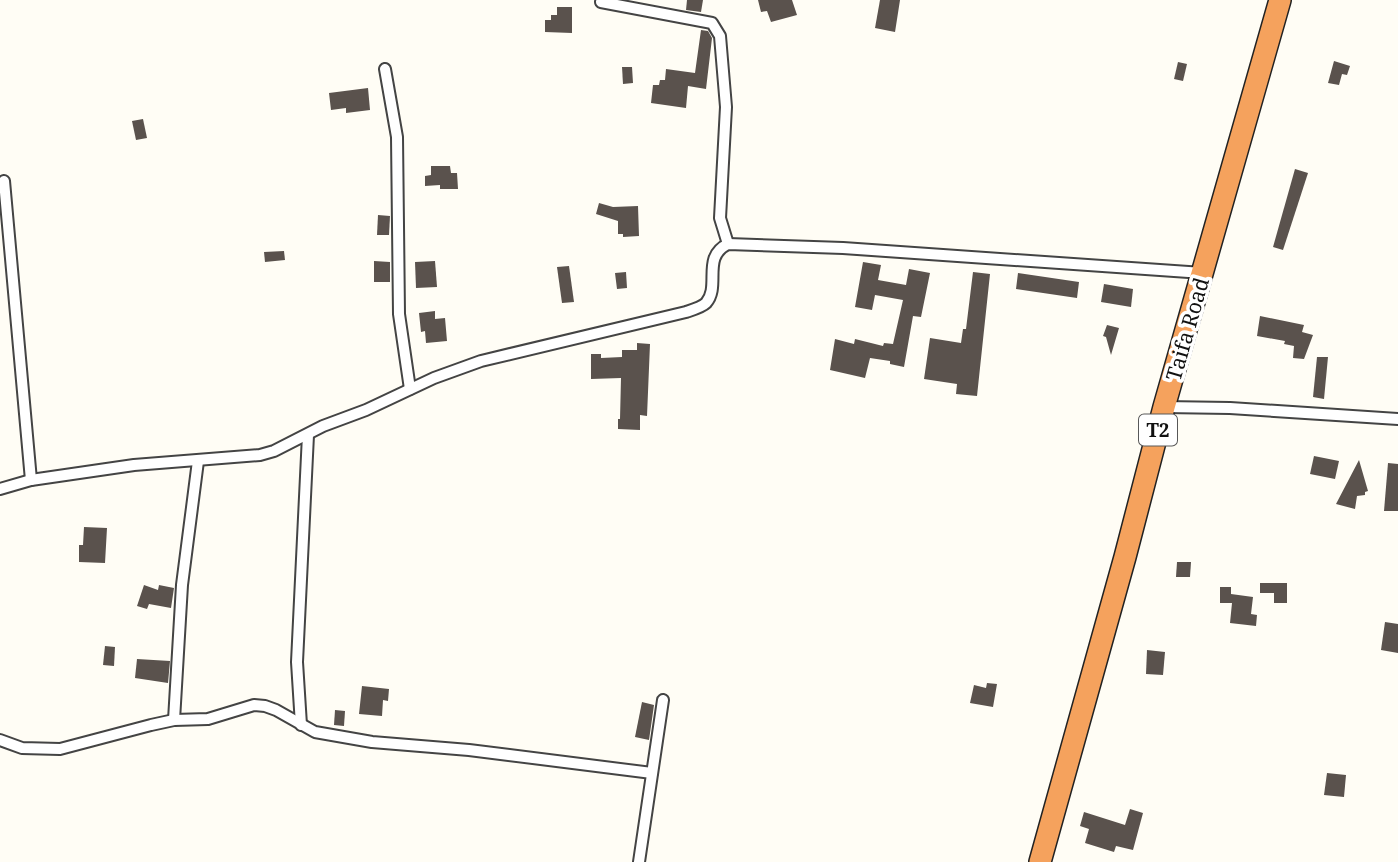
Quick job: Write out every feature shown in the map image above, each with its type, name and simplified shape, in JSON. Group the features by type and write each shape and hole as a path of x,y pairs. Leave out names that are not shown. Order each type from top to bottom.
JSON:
{"highway":[{"name":"Taifa Road","path":"1040,862 1164,407 1280,0"}],"street":[{"path":"601,2 712,23 720,36 726,107 720,218 728,244"},
{"path":"385,69 397,137 399,314 410,389"},
{"path":"4,181 31,480"},
{"path":"0,489 31,480 134,465 274,452 410,389 481,361 686,312 705,304 711,295 712,264 719,248 728,244 843,248 1203,273"},
{"path":"1164,407 1230,408 1398,419"},
{"path":"301,725 297,662 308,435"},
{"path":"174,720 182,585 198,461"},
{"path":"639,862 663,700"},
{"path":"0,740 33,750 60,749 174,720 208,719 254,705 276,710 315,732 372,742 469,750 652,773"}],"building":[{"path":"687,0 703,0 701,12 686,10"},
{"path":"758,0 792,0 797,15 771,22 767,11 761,12"},
{"path":"880,0 900,0 895,32 875,28"},
{"path":"557,7 572,7 572,33 545,32 545,20 551,20 551,15 557,15"},
{"path":"701,30 708,31 712,38 706,89 688,86 686,108 651,103 653,85 659,85 660,80 665,80 666,69 695,73"},
{"path":"1334,61 1350,66 1347,75 1342,74 1339,85 1328,83"},
{"path":"1178,62 1187,64 1183,81 1174,79"},
{"path":"622,67 632,67 633,83 623,84"},
{"path":"368,88 370,110 346,113 346,108 331,110 329,93"},
{"path":"143,119 147,138 136,140 132,121"},
{"path":"431,166 450,166 451,173 457,173 458,189 440,189 440,185 425,186 425,176 431,175"},
{"path":"1295,169 1308,173 1283,250 1273,247"},
{"path":"599,203 613,207 638,206 639,236 623,237 623,234 618,234 618,221 596,214"},
{"path":"378,215 390,216 389,235 377,235"},
{"path":"284,251 285,260 265,262 264,252"},
{"path":"374,261 390,262 390,282 374,282"},
{"path":"435,261 437,287 416,288 415,262"},
{"path":"863,262 881,265 878,280 906,285 909,269 930,273 921,317 913,316 904,367 890,364 890,361 870,358 865,378 830,370 835,339 854,344 855,339 883,346 884,343 893,344 903,300 875,295 872,310 855,307"},
{"path":"569,266 574,302 562,303 557,267"},
{"path":"626,272 627,288 617,289 615,273"},
{"path":"973,272 990,274 977,396 956,394 957,384 924,379 930,338 961,343 963,329 966,329"},
{"path":"1018,273 1079,282 1077,298 1016,289"},
{"path":"1104,284 1133,289 1131,307 1101,302"},
{"path":"435,311 435,319 445,318 447,341 426,343 425,331 421,332 419,313"},
{"path":"1260,316 1304,325 1302,332 1313,335 1304,359 1293,358 1294,346 1284,344 1285,341 1257,336"},
{"path":"1107,325 1119,328 1111,355 1106,337 1103,336"},
{"path":"637,343 650,344 647,416 640,415 640,430 618,429 621,378 591,379 591,354 601,354 601,358 622,357 622,350 637,350"},
{"path":"1317,357 1328,357 1324,399 1313,397"},
{"path":"1314,456 1339,461 1335,479 1310,474"},
{"path":"1359,460 1368,491 1365,495 1357,496 1355,509 1336,504"},
{"path":"1388,463 1398,464 1398,511 1384,511"},
{"path":"84,527 107,528 105,563 79,562 79,545 83,545"},
{"path":"1177,562 1191,562 1190,577 1176,577"},
{"path":"1260,583 1287,583 1287,603 1274,603 1274,593 1260,593"},
{"path":"144,585 158,590 159,585 174,588 171,608 149,604 147,609 137,606"},
{"path":"1220,587 1231,587 1231,594 1253,597 1251,614 1257,615 1256,626 1230,623 1232,603 1220,603"},
{"path":"1385,622 1398,624 1398,653 1381,650"},
{"path":"105,646 115,647 114,666 103,665"},
{"path":"1147,650 1165,652 1163,675 1146,674"},
{"path":"137,659 170,661 168,683 135,678"},
{"path":"987,683 997,684 993,707 970,703 974,685 986,688"},
{"path":"362,686 389,689 388,701 383,700 382,716 359,714"},
{"path":"642,702 654,705 649,740 635,737"},
{"path":"335,710 345,711 344,726 334,725"},
{"path":"1327,773 1346,775 1344,797 1324,795"},
{"path":"1130,809 1143,813 1133,850 1116,846 1114,852 1085,843 1089,829 1080,826 1084,812 1125,825"}]}
